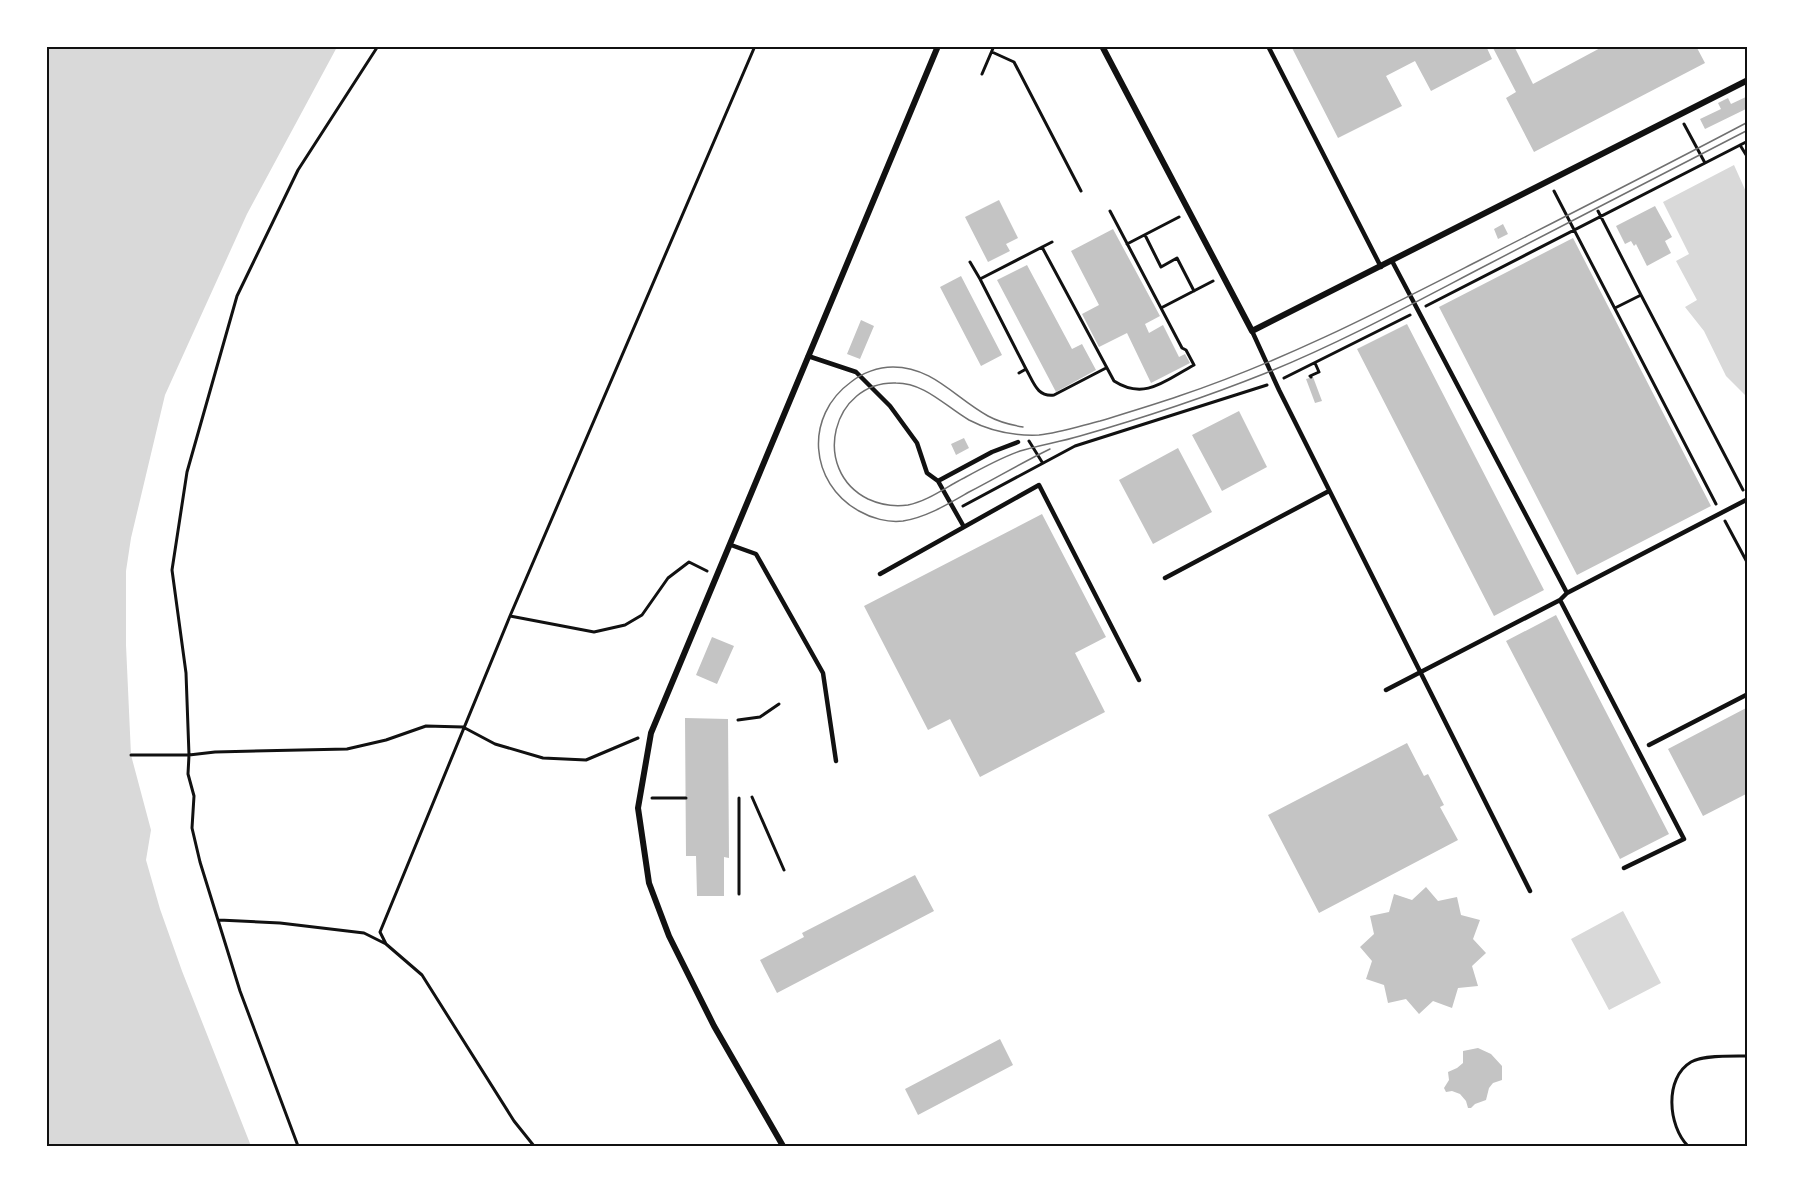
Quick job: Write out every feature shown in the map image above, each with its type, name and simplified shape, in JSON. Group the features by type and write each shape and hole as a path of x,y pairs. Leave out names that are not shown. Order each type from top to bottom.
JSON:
{"street":[{"path":"783,1146 714,1026 669,936 649,884 638,808 639,798 651,733 938,46"},
{"path":"1102,46 1252,331 1748,80"}],"lane":[{"path":"1268,46 1381,267"},
{"path":"1392,261 1567,594"},
{"path":"1252,331 1329,491 1530,891"},
{"path":"808,356 856,372 890,406 917,443 927,473 938,481 964,527"},
{"path":"938,481 1018,441"},
{"path":"880,574 1039,484 1139,680"},
{"path":"1165,578 1329,491"},
{"path":"1386,690 1560,600 1567,594 1748,498"},
{"path":"731,545 756,554 823,673 836,761"},
{"path":"1560,600 1684,839 1624,868"},
{"path":"1649,746 1748,694"}],"path":[{"path":"298,1146 240,991 200,862 192,828 194,796 188,774 186,673 172,570 186,472 237,296 298,170 378,46"},
{"path":"386,944 380,932 449,760 755,46"},
{"path":"982,74 994,46"},
{"path":"992,52 1014,62 1081,190"},
{"path":"1679,115 1705,163"},
{"path":"954,511 1039,460 1075,446 1276,382 1602,218 1748,141"},
{"path":"1740,145 1748,159"},
{"path":"1549,181 1748,564"},
{"path":"1042,247 1114,381 1124,387 1144,390 1194,365 1186,350 1182,348 1110,211"},
{"path":"1598,211 1748,498"},
{"path":"1128,244 1188,212"},
{"path":"1145,235 1161,267 1177,258 1194,291"},
{"path":"980,279 1052,242"},
{"path":"970,262 1039,392 1046,396 1054,395 1106,368"},
{"path":"1161,308 1222,277"},
{"path":"1614,308 1641,295"},
{"path":"1311,377 1319,372 1315,363"},
{"path":"1019,373 1026,369"},
{"path":"1018,441 1029,441 1039,460"},
{"path":"510,616 594,632 626,625 642,615 668,578 689,562 717,576"},
{"path":"738,720 760,717 779,704"},
{"path":"131,755 189,756 215,752 347,749 386,740 426,726 463,727 495,744 543,758 586,760 651,733"},
{"path":"753,797 784,870"},
{"path":"639,798 686,798"},
{"path":"739,798 739,894"},
{"path":"219,920 280,923 364,933 386,944 422,975 514,1121 534,1146"},
{"path":"1688,1146 1681,1140 1673,1118 1673,1096 1678,1074 1692,1061 1748,1056"}],"shaded area":[{"path":"46,47 337,47 247,214 165,395 131,538 126,571 126,645 131,755 151,830 146,860 182,971 251,1146 47,1146"},
{"path":"1734,165 1747,194 1747,397 1726,376 1704,331 1685,307 1697,300 1676,261 1689,254 1663,202"},
{"path":"1623,911 1661,983 1609,1010 1571,939"}],"building":[{"path":"1291,46 1486,46 1492,59 1431,91 1415,61 1386,76 1402,106 1338,138"},
{"path":"1492,46 1514,46 1533,84 1604,46 1696,46 1705,63 1534,152 1506,98 1516,92"},
{"path":"1748,96 1748,108 1705,129 1700,119 1721,109 1718,103 1728,98 1731,104"},
{"path":"999,200 1018,238 1006,244 1010,251 988,262 965,217"},
{"path":"1655,206 1672,237 1665,241 1671,253 1647,266 1636,244 1634,246 1631,241 1625,244 1616,226"},
{"path":"1503,224 1508,234 1498,239 1494,229"},
{"path":"1113,229 1160,316 1145,324 1149,333 1163,325 1179,357 1185,354 1190,363 1151,383 1127,333 1099,347 1082,314 1099,305 1071,251"},
{"path":"1573,238 1711,506 1577,575 1439,307"},
{"path":"1027,265 1072,349 1082,344 1096,370 1056,392 997,280"},
{"path":"961,276 1002,355 981,366 940,287"},
{"path":"861,320 874,326 860,359 847,354"},
{"path":"1407,324 1544,590 1494,616 1357,349"},
{"path":"1313,377 1322,401 1315,403 1306,379"},
{"path":"1239,411 1267,467 1222,491 1192,435"},
{"path":"964,438 969,448 956,455 951,444"},
{"path":"1178,448 1212,512 1153,544 1119,480"},
{"path":"1042,514 1106,637 1075,653 1105,712 980,777 950,719 928,730 864,606"},
{"path":"1556,615 1669,834 1620,859 1506,641"},
{"path":"712,637 734,646 717,684 696,675"},
{"path":"1748,707 1748,793 1703,816 1668,749"},
{"path":"685,718 728,719 729,858 724,857 724,896 697,896 696,856 686,856"},
{"path":"1407,743 1424,776 1428,774 1444,805 1440,807 1458,840 1319,913 1268,815"},
{"path":"915,875 934,911 777,993 760,960 804,937 802,933"},
{"path":"1426,887 1438,901 1457,897 1461,915 1480,920 1473,939 1486,953 1472,966 1478,986 1458,988 1452,1008 1433,1001 1419,1014 1406,999 1388,1003 1384,985 1366,979 1372,961 1360,947 1374,934 1370,916 1389,912 1394,894 1412,900"},
{"path":"1000,1039 1013,1065 918,1115 905,1089"},
{"path":"1478,1048 1491,1054 1502,1066 1502,1080 1493,1083 1489,1088 1486,1100 1468,1108 1460,1094 1452,1091 1446,1092 1444,1088 1449,1080 1448,1072 1463,1063 1463,1051"}],"tram line":[{"path":"1748,122 1332,334 1219,382 1100,421 1047,434 1012,434 969,420 926,391 916,387 896,383 874,386 856,396 844,411 836,429 834,449 839,468 850,486 868,499 888,505 908,505 930,497 991,463 1020,451 1104,429 1174,407 1266,373 1375,323 1748,130"},
{"path":"1023,427 988,416 920,372 907,368 887,367 860,376 836,396 825,413 820,430 819,449 822,467 830,484 842,499 859,511 886,521 912,519 937,509 1050,449"}]}
